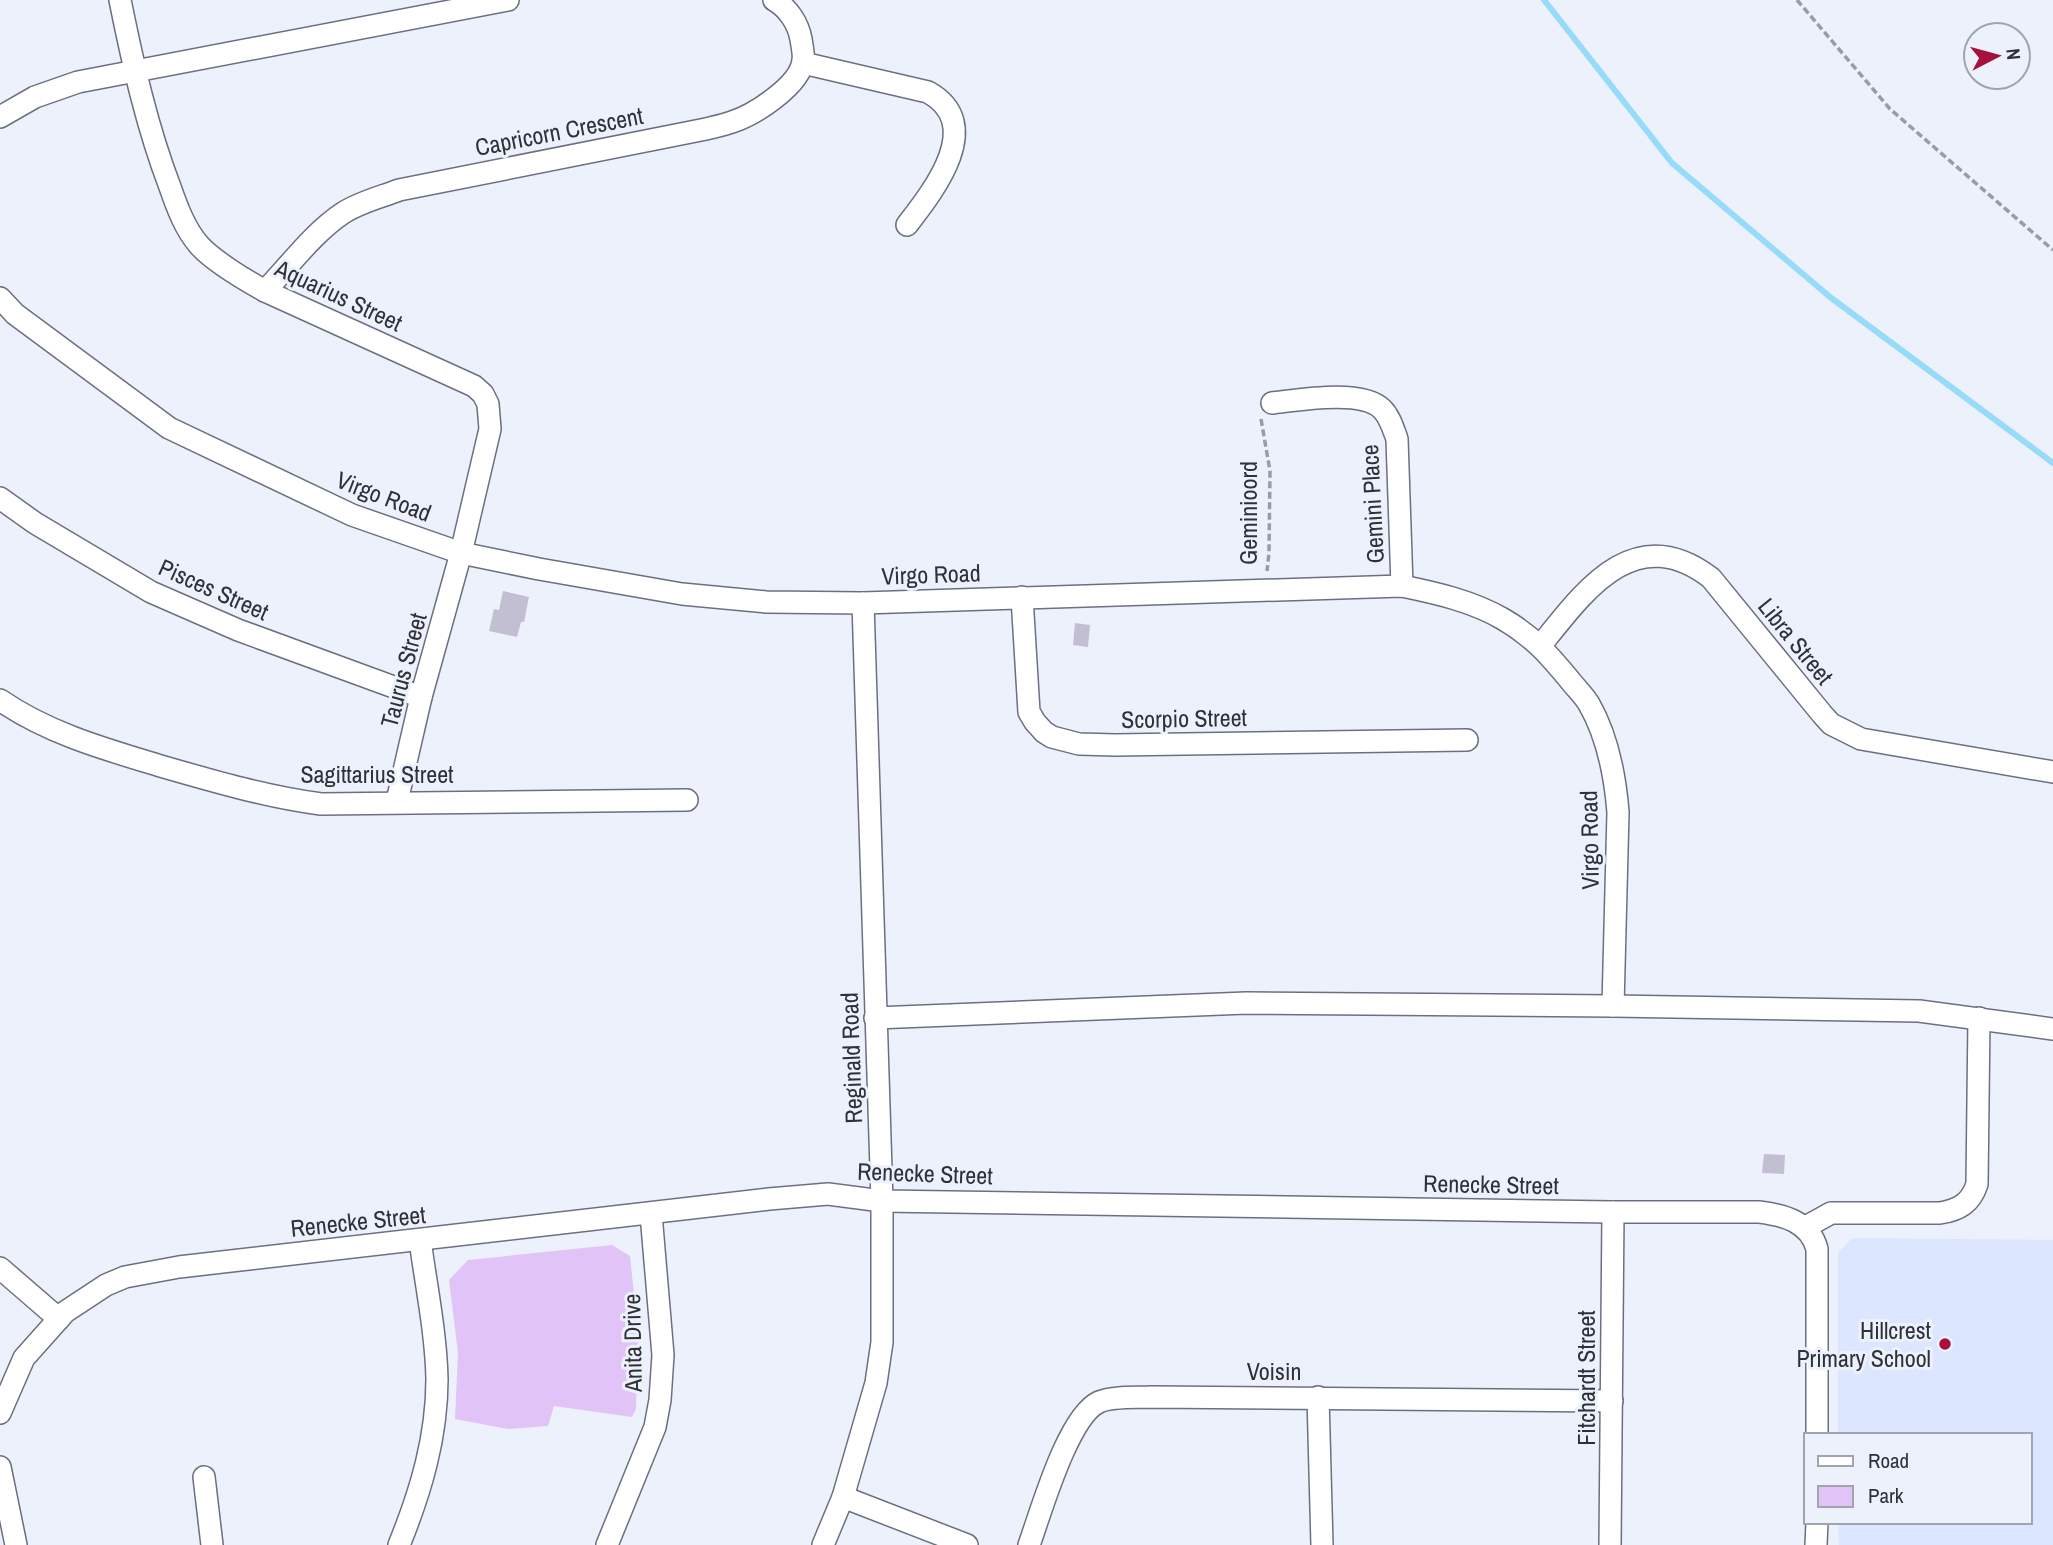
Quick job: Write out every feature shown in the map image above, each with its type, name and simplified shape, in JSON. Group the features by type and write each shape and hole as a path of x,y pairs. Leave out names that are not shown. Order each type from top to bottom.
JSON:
{"street":[{"name":"Aquarius Street","path":"120,0 134,72 160,161 187,227 200,246 265,291 474,386 483,394 488,404 490,429 461,553"},
{"path":"0,117 35,97 67,86 508,0"},
{"path":"774,0 793,18 799,31 803,62 928,92 948,108 954,128 952,150 927,199 907,225"},
{"name":"Capricorn Crescent","path":"265,291 321,231 344,212 363,203 399,190 733,122 770,102 793,80 803,62"},
{"name":"Virgo Road","path":"0,298 25,321 169,428 352,515 461,553 682,594 766,602 863,603 1402,586 1446,595 1474,605 1502,618 1541,645 1589,704 1607,748 1616,781 1618,812 1613,1006"},
{"name":"Gemini Place","path":"1272,402 1331,398 1368,401 1380,407 1390,419 1397,439 1402,586"},
{"name":"Pisces Street","path":"0,498 35,523 151,592 238,630 421,697"},
{"name":"Taurus Street","path":"397,801 421,697 461,553"},
{"name":"Libra Street","path":"1541,645 1584,592 1607,573 1638,556 1678,559 1711,578 1822,714 1831,724 1846,733 1873,742 2053,772"},
{"name":"Scorpio Street","path":"1022,597 1029,712 1044,732 1052,737 1079,744 1115,745 1467,740"},
{"name":"Reginald Road","path":"822,1545 843,1497 876,1383 883,1342 883,1201 863,603"},
{"name":"Sagittarius Street","path":"0,700 16,712 90,744 282,799 321,804 397,801 687,800"},
{"path":"875,1018 1246,1003 1613,1006 1919,1011 2053,1029"},
{"path":"1817,1433 1817,1249 1804,1228 1831,1213 1940,1213 1954,1210 1971,1199 1977,1184 1979,1018"},
{"name":"Renecke Street","path":"0,1413 24,1358 59,1319 87,1295 125,1278 179,1267 769,1199 828,1194 883,1201 1759,1212 1796,1220 1804,1228"},
{"name":"Fitchardt Street","path":"1610,1545 1613,1212"},
{"name":"Anita Drive","path":"607,1545 655,1427 660,1400 663,1355 651,1214"},
{"path":"398,1545 424,1480 433,1435 437,1379 420,1240"},
{"path":"0,1268 59,1319"},
{"name":"Voisin","path":"1029,1545 1069,1437 1086,1410 1100,1401 1152,1397 1318,1397 1612,1401"},
{"path":"1318,1397 1322,1545"},
{"path":"0,1467 16,1545"},
{"path":"204,1477 212,1545"},
{"path":"843,1497 967,1545"},
{"path":"1816,1524 1816,1545"}],"path":[{"path":"1797,0 1890,109 2053,250"},
{"name":"Geminioord","path":"1263,589 1269,553 1270,471 1260,415 1263,407 1272,402"}],"shaded area":[{"name":"Hillcrest Primary School","path":"1852,1238 2053,1240 2053,1545 1839,1545 1838,1524 2032,1524 2032,1433 1838,1433 1838,1253"}],"green space":[{"path":"612,1245 630,1256 638,1332 636,1409 632,1417 554,1406 548,1426 508,1429 455,1419 458,1353 449,1280 468,1260"}],"building":[{"path":"503,591 529,597 524,622 521,622 517,637 489,631 494,609 499,610"},
{"path":"1075,623 1090,625 1088,647 1073,645"},
{"path":"1764,1154 1785,1155 1784,1174 1762,1173"}],"waterway":[{"path":"1544,0 1672,163 1830,297 2053,463"}],"place":[{"name":"Hillcrest Primary School","path":"1945,1344"}]}
